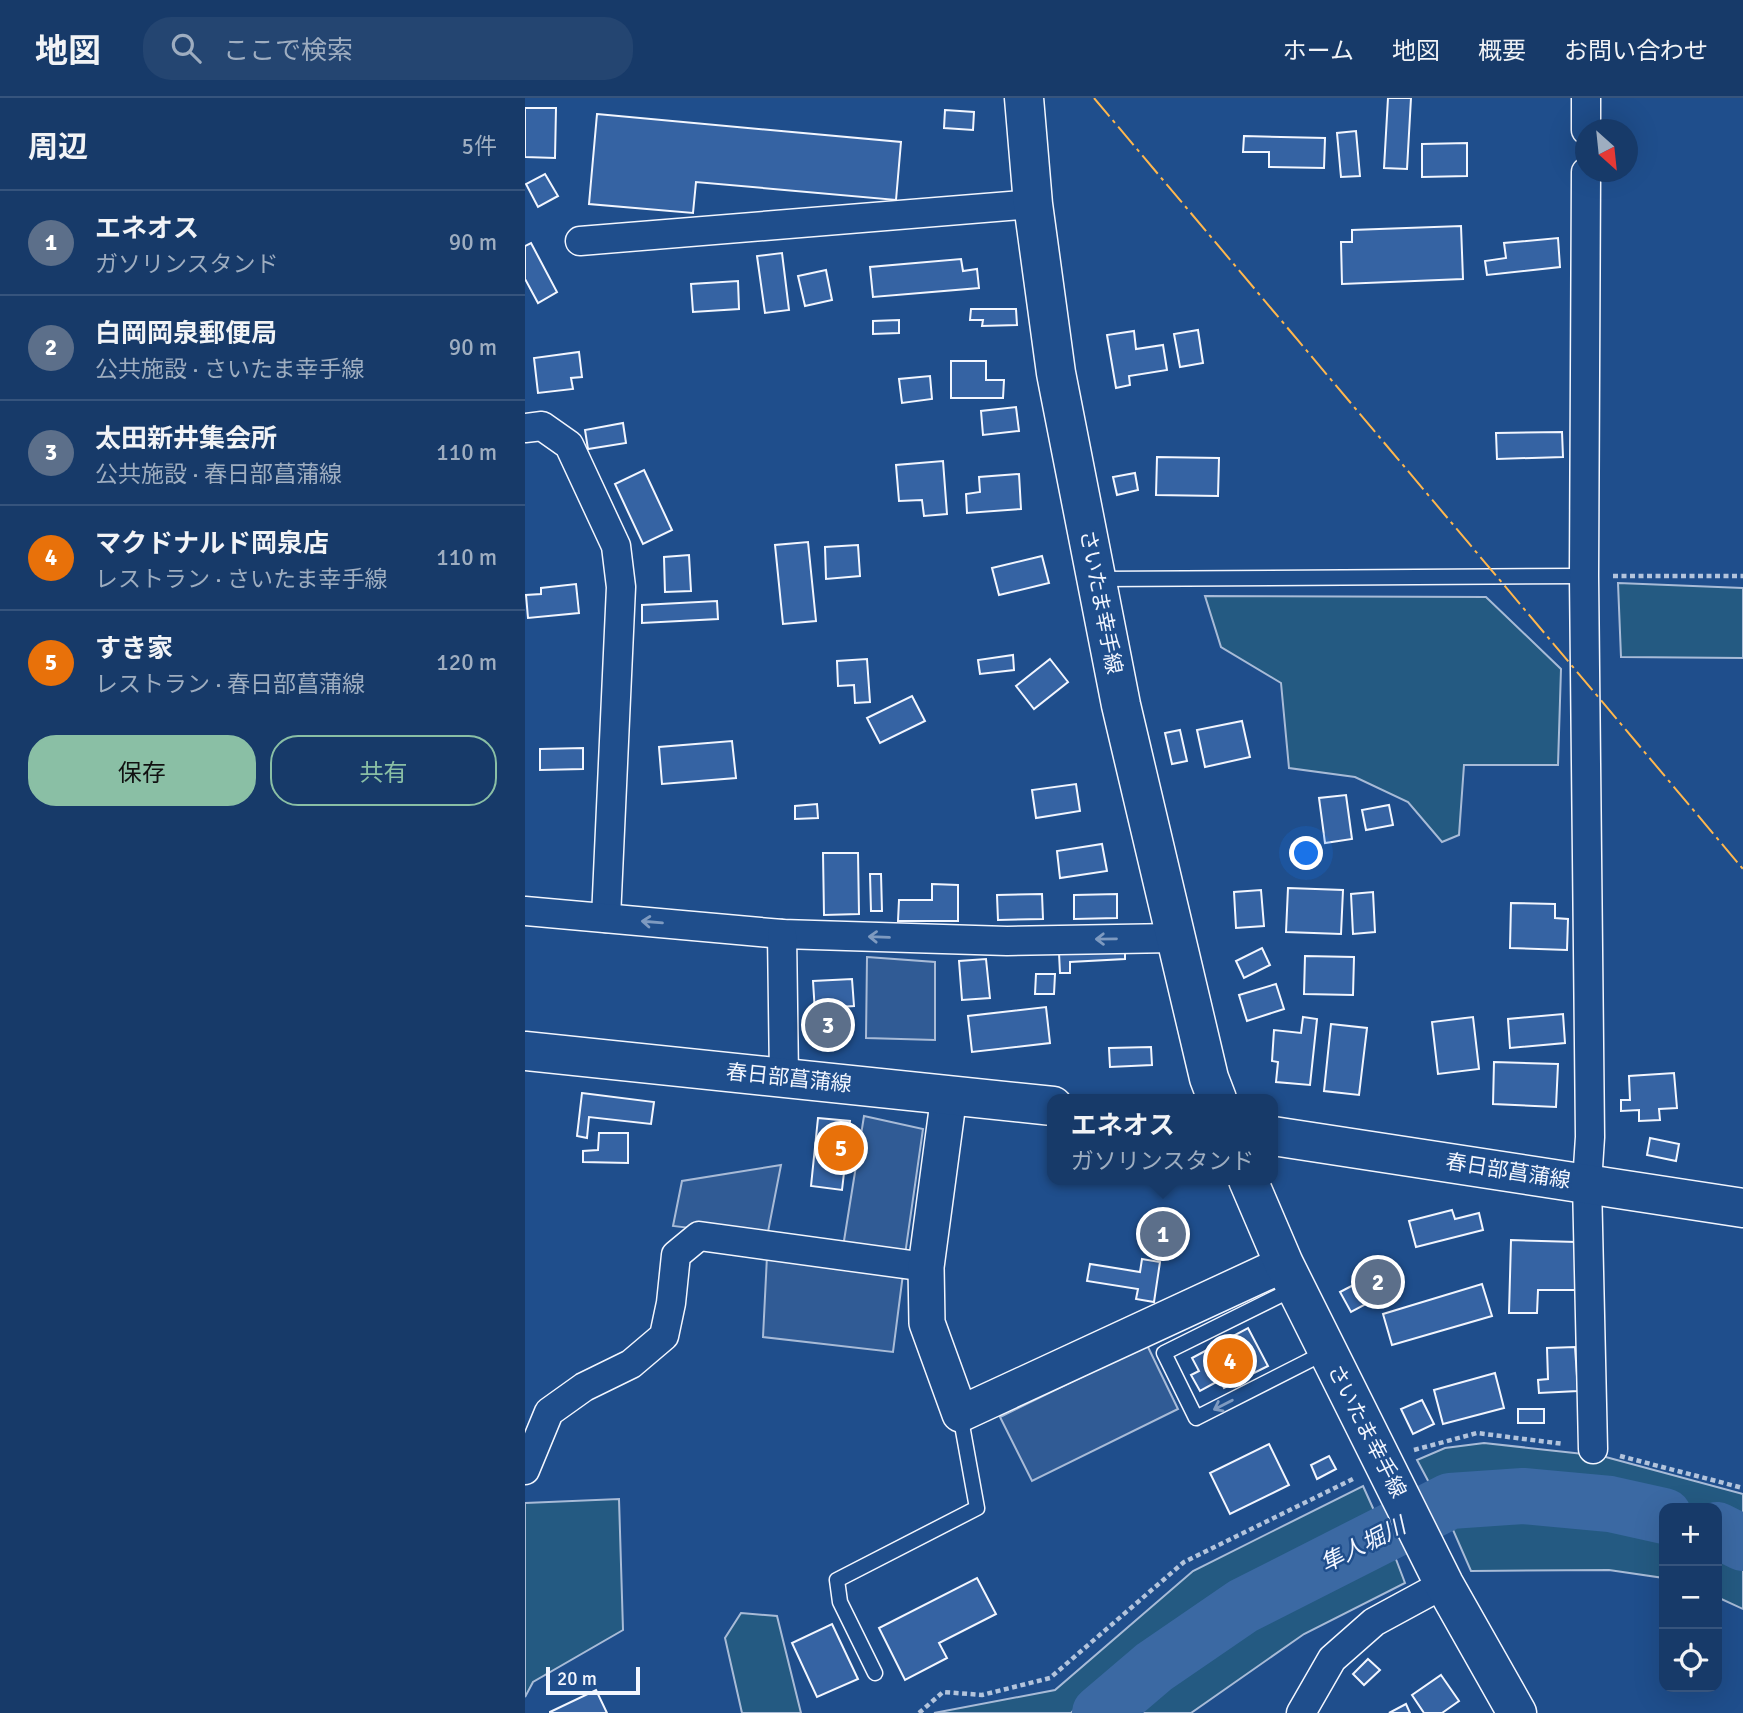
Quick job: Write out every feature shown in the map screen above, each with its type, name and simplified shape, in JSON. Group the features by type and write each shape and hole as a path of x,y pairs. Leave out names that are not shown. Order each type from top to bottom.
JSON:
{"main road":[{"name":"さいたま幸手線","path":"1024,98 1033,204 1056,373 1121,705 1174,938 1215,1094"},
{"name":"春日部菖蒲線","path":"525,1051 1047,1105"},
{"name":"春日部菖蒲線","path":"1278,1137 1743,1208"},
{"name":"さいたま幸手線","path":"1250,1185 1289,1276 1444,1584 1517,1713"}],"street":[{"path":"1586,98 1586,119"},
{"path":"1586,182 1584,576 1590,1137 1587,1183 1593,1449"},
{"path":"580,241 1033,204"},
{"path":"525,428 542,426 569,445 616,546 621,587 606,918"},
{"path":"525,911 782,934 1007,941 1174,938"},
{"path":"782,934 784,1077"},
{"path":"949,1095 926,1267 927,1323 960,1414 1289,1276"},
{"path":"525,1470 549,1412 584,1387 631,1364 664,1336 676,1255 699,1236 926,1267"},
{"path":"1301,1713 1332,1659 1374,1622 1444,1584"}],"lane":[{"path":"1096,579 1584,576"},
{"path":"1289,1276 1164,1353 1196,1418 1327,1352"},
{"path":"875,1672 840,1602 837,1580 977,1508 960,1414"}],"path":[{"path":"1584,576 1743,576"},
{"path":"919,1713 943,1692 982,1695 1050,1678 1184,1562 1384,1464"}],"shaded area":[{"path":"1618,583 1743,588 1743,658 1621,657"},
{"path":"1205,596 1486,597 1561,669 1558,765 1464,765 1459,835 1442,842 1408,802 1355,777 1289,768 1281,683 1221,647"},
{"path":"867,957 935,962 935,1040 866,1038"},
{"path":"864,1116 923,1129 905,1255 843,1247"},
{"path":"781,1165 767,1237 673,1226 682,1181"},
{"path":"767,1256 903,1274 893,1352 763,1337"},
{"path":"1147,1345 1178,1409 1032,1481 1000,1417"},
{"path":"1484,1443 1602,1456 1743,1494 1743,1528 1722,1520 1722,1503 1662,1503 1614,1490 1491,1480 1433,1490 1417,1460 1445,1448"},
{"path":"1363,1486 1377,1517 1246,1577 1128,1656 1071,1713 934,1713 1055,1690 1193,1571"},
{"path":"619,1499 623,1630 533,1682 525,1697 525,1503"},
{"path":"1537,1513 1659,1534 1659,1577 1609,1570 1471,1571 1450,1523 1477,1514"},
{"path":"1722,1551 1743,1561 1743,1609 1722,1599"},
{"path":"1394,1554 1405,1583 1304,1634 1191,1713 1128,1713 1235,1637 1310,1595"},
{"path":"741,1613 777,1616 801,1713 742,1713 725,1638"}],"building":[{"path":"1388,98 1411,98 1407,169 1384,168"},
{"path":"525,108 556,108 555,158 525,157"},
{"path":"945,110 974,112 973,130 944,128"},
{"path":"597,114 901,142 896,200 696,182 693,213 589,204"},
{"path":"1356,131 1360,176 1341,177 1337,133"},
{"path":"1244,136 1325,138 1324,168 1269,167 1269,152 1243,152"},
{"path":"1467,143 1467,176 1422,177 1422,144"},
{"path":"545,174 558,196 538,207 526,184"},
{"path":"1461,226 1463,279 1342,284 1341,242 1352,242 1352,230"},
{"path":"1558,238 1560,267 1487,275 1485,261 1506,258 1504,243"},
{"path":"531,243 557,292 538,303 525,279 525,246"},
{"path":"782,253 789,310 765,313 757,256"},
{"path":"961,259 963,271 977,269 979,288 873,297 870,267"},
{"path":"826,270 832,300 805,306 798,276"},
{"path":"738,281 739,309 693,312 691,284"},
{"path":"971,309 1016,309 1017,325 982,326 983,320 970,320"},
{"path":"899,320 899,333 873,334 873,321"},
{"path":"1198,330 1203,363 1180,367 1174,334"},
{"path":"1134,331 1136,349 1163,345 1167,370 1129,376 1130,385 1116,388 1107,335"},
{"path":"579,352 582,377 571,378 573,389 538,393 534,358"},
{"path":"951,361 986,361 986,380 1004,380 1003,398 951,398"},
{"path":"930,376 932,399 902,403 899,379"},
{"path":"1016,407 1019,431 983,435 981,411"},
{"path":"623,423 626,443 588,449 585,430"},
{"path":"1562,432 1563,457 1497,459 1496,433"},
{"path":"1157,457 1219,458 1218,496 1156,495"},
{"path":"943,461 947,514 924,516 922,500 899,501 896,465"},
{"path":"644,470 672,530 643,544 615,484"},
{"path":"1135,473 1138,490 1117,495 1113,477"},
{"path":"1019,474 1021,509 967,513 966,494 980,492 979,477"},
{"path":"808,542 816,621 783,624 775,545"},
{"path":"858,545 860,576 826,579 825,547"},
{"path":"689,555 691,591 665,592 664,557"},
{"path":"1042,556 1049,583 999,595 992,568"},
{"path":"576,584 579,613 528,618 526,595 541,594 541,588"},
{"path":"717,601 718,619 642,623 642,605"},
{"path":"1013,655 1014,670 980,674 978,660"},
{"path":"867,659 870,702 855,703 854,685 838,686 837,661"},
{"path":"1050,659 1068,682 1034,709 1016,686"},
{"path":"912,696 925,721 880,743 867,718"},
{"path":"1242,721 1250,757 1205,767 1197,730"},
{"path":"1180,730 1187,761 1172,764 1165,733"},
{"path":"732,741 736,778 662,784 659,747"},
{"path":"583,748 583,769 540,770 540,749"},
{"path":"1076,784 1080,811 1036,818 1032,790"},
{"path":"1346,795 1352,839 1325,843 1319,798"},
{"path":"817,804 818,818 795,819 795,806"},
{"path":"1389,805 1393,825 1366,830 1362,810"},
{"path":"1102,844 1107,871 1060,878 1057,851"},
{"path":"823,853 858,853 859,914 824,915"},
{"path":"870,874 881,874 882,911 871,911"},
{"path":"932,884 958,885 958,921 898,921 899,900 932,900"},
{"path":"1288,888 1343,890 1341,934 1286,932"},
{"path":"1261,890 1264,926 1236,928 1234,892"},
{"path":"1373,892 1375,932 1353,934 1351,894"},
{"path":"1042,894 1043,919 998,920 997,895"},
{"path":"1117,894 1117,918 1074,919 1074,895"},
{"path":"1511,903 1555,904 1555,918 1568,919 1567,950 1510,948"},
{"path":"1262,948 1270,965 1244,978 1236,961"},
{"path":"1125,950 1125,959 1070,962 1070,973 1060,973 1059,953"},
{"path":"1305,956 1354,957 1353,995 1304,994"},
{"path":"986,959 990,998 962,1000 959,961"},
{"path":"1036,974 1055,974 1054,994 1035,994"},
{"path":"852,979 854,1006 840,1007 842,1042 817,1044 813,981"},
{"path":"1276,984 1284,1009 1247,1021 1239,995"},
{"path":"1046,1007 1050,1043 972,1052 968,1016"},
{"path":"1563,1014 1565,1043 1510,1048 1508,1019"},
{"path":"1303,1017 1317,1019 1310,1085 1276,1082 1278,1062 1272,1061 1274,1030 1301,1033"},
{"path":"1473,1017 1479,1069 1438,1074 1432,1022"},
{"path":"1331,1024 1367,1028 1359,1095 1324,1091"},
{"path":"1151,1047 1152,1065 1110,1067 1109,1048"},
{"path":"1494,1062 1558,1064 1556,1107 1493,1104"},
{"path":"1674,1073 1677,1108 1659,1109 1660,1120 1639,1121 1639,1110 1621,1111 1621,1100 1630,1100 1629,1076"},
{"path":"582,1093 654,1102 651,1124 589,1117 587,1138 577,1136"},
{"path":"818,1118 850,1121 842,1190 811,1186"},
{"path":"599,1133 628,1133 628,1163 583,1162 583,1151 598,1150"},
{"path":"1650,1138 1679,1144 1676,1161 1647,1155"},
{"path":"1452,1210 1455,1219 1479,1213 1483,1230 1416,1247 1409,1221"},
{"path":"1511,1240 1576,1242 1575,1290 1538,1290 1537,1313 1509,1313"},
{"path":"1142,1259 1160,1262 1154,1302 1136,1299 1138,1289 1087,1281 1090,1264 1140,1272"},
{"path":"1386,1268 1396,1288 1351,1312 1340,1292"},
{"path":"1482,1284 1492,1316 1392,1345 1383,1314"},
{"path":"1248,1328 1268,1366 1224,1388 1220,1380 1200,1391 1191,1375 1199,1371 1192,1358"},
{"path":"1575,1347 1578,1391 1539,1393 1538,1380 1548,1379 1547,1348"},
{"path":"1495,1373 1504,1408 1443,1424 1434,1390"},
{"path":"1422,1400 1434,1424 1413,1434 1401,1409"},
{"path":"1518,1409 1544,1409 1544,1423 1518,1423"},
{"path":"1269,1444 1289,1485 1230,1514 1210,1473"},
{"path":"1329,1456 1336,1469 1317,1479 1311,1465"},
{"path":"977,1578 996,1614 939,1643 947,1658 905,1680 879,1628"},
{"path":"832,1624 858,1679 817,1697 792,1643"},
{"path":"1368,1659 1380,1670 1364,1685 1353,1674"},
{"path":"1441,1675 1459,1701 1442,1713 1424,1713 1412,1695"},
{"path":"596,1690 607,1713 550,1713 550,1712"},
{"path":"1406,1704 1410,1713 1389,1713"}],"waterway":[{"name":"隼人堀川","path":"1100,1713 1154,1667 1243,1606 1450,1501 1523,1496 1610,1504 1659,1515"},
{"name":"隼人堀川","path":"1722,1532 1743,1543"}],"power":[{"path":"1094,98 1743,869"}],"place":[{"name":"太田新井集会所","path":"828,1025"},
{"name":"すき家","path":"841,1148"},
{"name":"エネオス","path":"1163,1234"},
{"name":"白岡岡泉郵便局","path":"1378,1282"},
{"name":"マクドナルド岡泉店","path":"1230,1361"}]}
